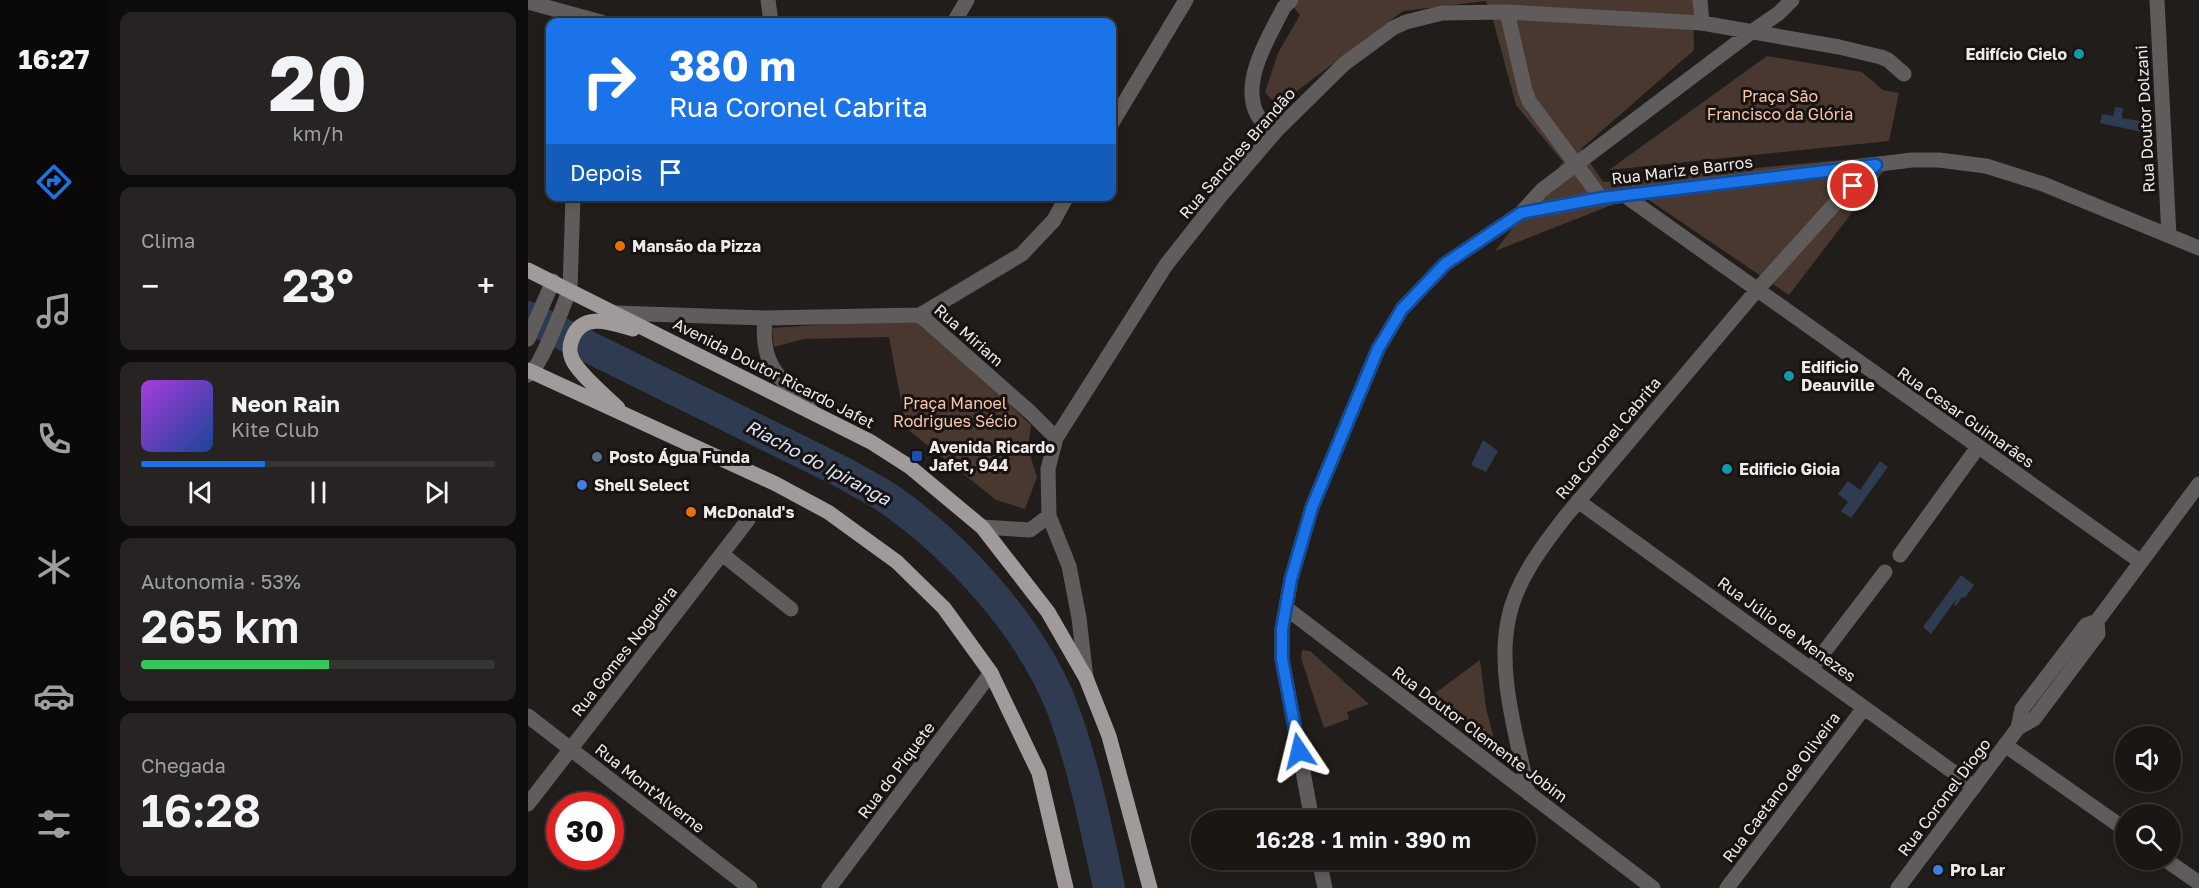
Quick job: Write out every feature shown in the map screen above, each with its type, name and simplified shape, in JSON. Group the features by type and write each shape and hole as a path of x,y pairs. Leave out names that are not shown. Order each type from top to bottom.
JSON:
{"main road":[{"name":"Avenida Doutor Ricardo Jafet","path":"528,270 552,285 616,313 871,442 910,467 982,527 1048,612 1086,678 1109,736 1150,888"},
{"path":"625,416 579,369 570,353 573,335 580,326 589,321 599,320 667,339"},
{"path":"530,373 776,484 828,512 897,562 944,608 991,673 1039,773 1066,888"}],"street":[{"path":"768,0 770,18"},
{"path":"956,18 967,0"},
{"path":"1116,116 1186,0"},
{"path":"1276,131 1259,117 1252,95 1256,65 1284,7 1291,0"},
{"path":"1700,0 1701,23"},
{"path":"1521,213 1542,190 1779,13 1792,0"},
{"name":"Rua Doutor Dolzani","path":"2157,0 2169,236"},
{"path":"528,2 589,18"},
{"path":"1507,12 1529,101 1601,198"},
{"name":"Rua Sanches Brandão","path":"1086,678 1079,618 1069,566 1049,516 1047,470 1056,438 1166,265 1276,131 1344,64 1393,28 1406,22 1442,13 1507,12 1701,23 1750,33"},
{"path":"1750,33 1839,47 1881,57 1904,74"},
{"name":"Rua Mariz e Barros","path":"1310,810 1282,659 1282,629 1291,579 1312,507 1378,349 1402,309 1445,264 1521,213 1624,195 1912,160 1939,160 1986,166 2043,184 2199,248"},
{"name":"Rua Coronel Cabrita","path":"1528,793 1504,666 1508,621 1521,583 1532,563 1544,543 1578,501 1757,290 1841,197 1876,165"},
{"name":"Rua Cesar Guimarães","path":"1624,195 2141,562"},
{"path":"530,373 542,356 569,291 573,201"},
{"path":"920,315 1022,254 1054,220 1064,201"},
{"path":"528,339 552,285 570,255"},
{"name":"Rua Miriam","path":"616,313 765,318 920,315 1030,412 1056,438"},
{"path":"765,318 763,339 765,354 770,366 810,410"},
{"path":"1900,555 1978,447"},
{"name":"Rua Coronel Diogo","path":"1898,888 2018,728 2022,709 2027,702 2086,625 2097,621 2199,484"},
{"name":"Rua Júlio de Menezes","path":"1578,501 1974,787"},
{"path":"982,527 1030,530 1049,516"},
{"name":"Rua Gomes Nogueira","path":"528,804 748,520"},
{"path":"722,554 791,609"},
{"path":"1811,669 1885,572"},
{"name":"Rua Doutor Clemente Jobim","path":"1286,608 1653,888"},
{"name":"Rua do Piquete","path":"829,888 991,673"},
{"name":"Rua Caetano de Oliveira","path":"1727,888 1864,708"},
{"name":"Rua Mont'Alverne","path":"528,716 750,888"},
{"path":"2005,745 2115,822"},
{"path":"1321,870 1325,888"},
{"path":"2180,870 2199,883"}],"green space":[{"path":"1299,0 1693,0 1694,50 1581,149 1603,182 1896,155 1789,295 1640,194 1495,251 1563,162 1516,105 1486,1 1403,11 1277,106 1265,92 1278,53 1300,15 1292,5"},
{"name":"Praça São Francisco da Glória","path":"1767,56 1862,72 1883,90 1899,93 1889,141 1609,170"},
{"name":"Praça Manoel Rodrigues Sécio","path":"919,318 1031,425 1028,449 1037,477 1025,509 996,500 906,428 889,337 804,339 774,347 772,328"},
{"path":"1302,650 1310,651 1369,704 1347,712 1349,719 1324,728 1301,658"},
{"path":"1480,660 1486,708 1495,743 1434,694"}],"water":[{"path":"2115,107 2123,108 2122,118 2144,122 2142,132 2100,123 2102,114 2113,116"},
{"path":"1483,440 1498,451 1486,472 1471,465"},
{"path":"1880,461 1888,467 1851,518 1841,511 1848,502 1838,494 1848,481 1860,490"},
{"path":"1961,575 1974,585 1956,606 1954,604 1957,598 1931,634 1923,627"}],"waterway":[{"name":"Riacho do Ipiranga","path":"528,317 846,474 889,499 941,541 990,592 1012,619 1049,677 1070,729 1083,774 1109,888"}],"place":[{"name":"Edifício Cielo","path":"2079,54"},
{"name":"Mansão da Pizza","path":"620,246"},
{"name":"Edificio Deauville","path":"1789,376"},
{"name":"Avenida Ricardo Jafet, 944","path":"917,456"},
{"name":"Posto Água Funda","path":"597,457"},
{"name":"Edificio Gioia","path":"1727,469"},
{"name":"Shell Select","path":"582,485"},
{"name":"McDonald's","path":"691,512"},
{"name":"Pro Lar","path":"1938,870"}],"route":[{"path":"1299,751 1282,659 1282,629 1291,579 1312,507 1378,349 1402,309 1445,264 1521,213 1601,198 1876,165 1853,186"}]}
